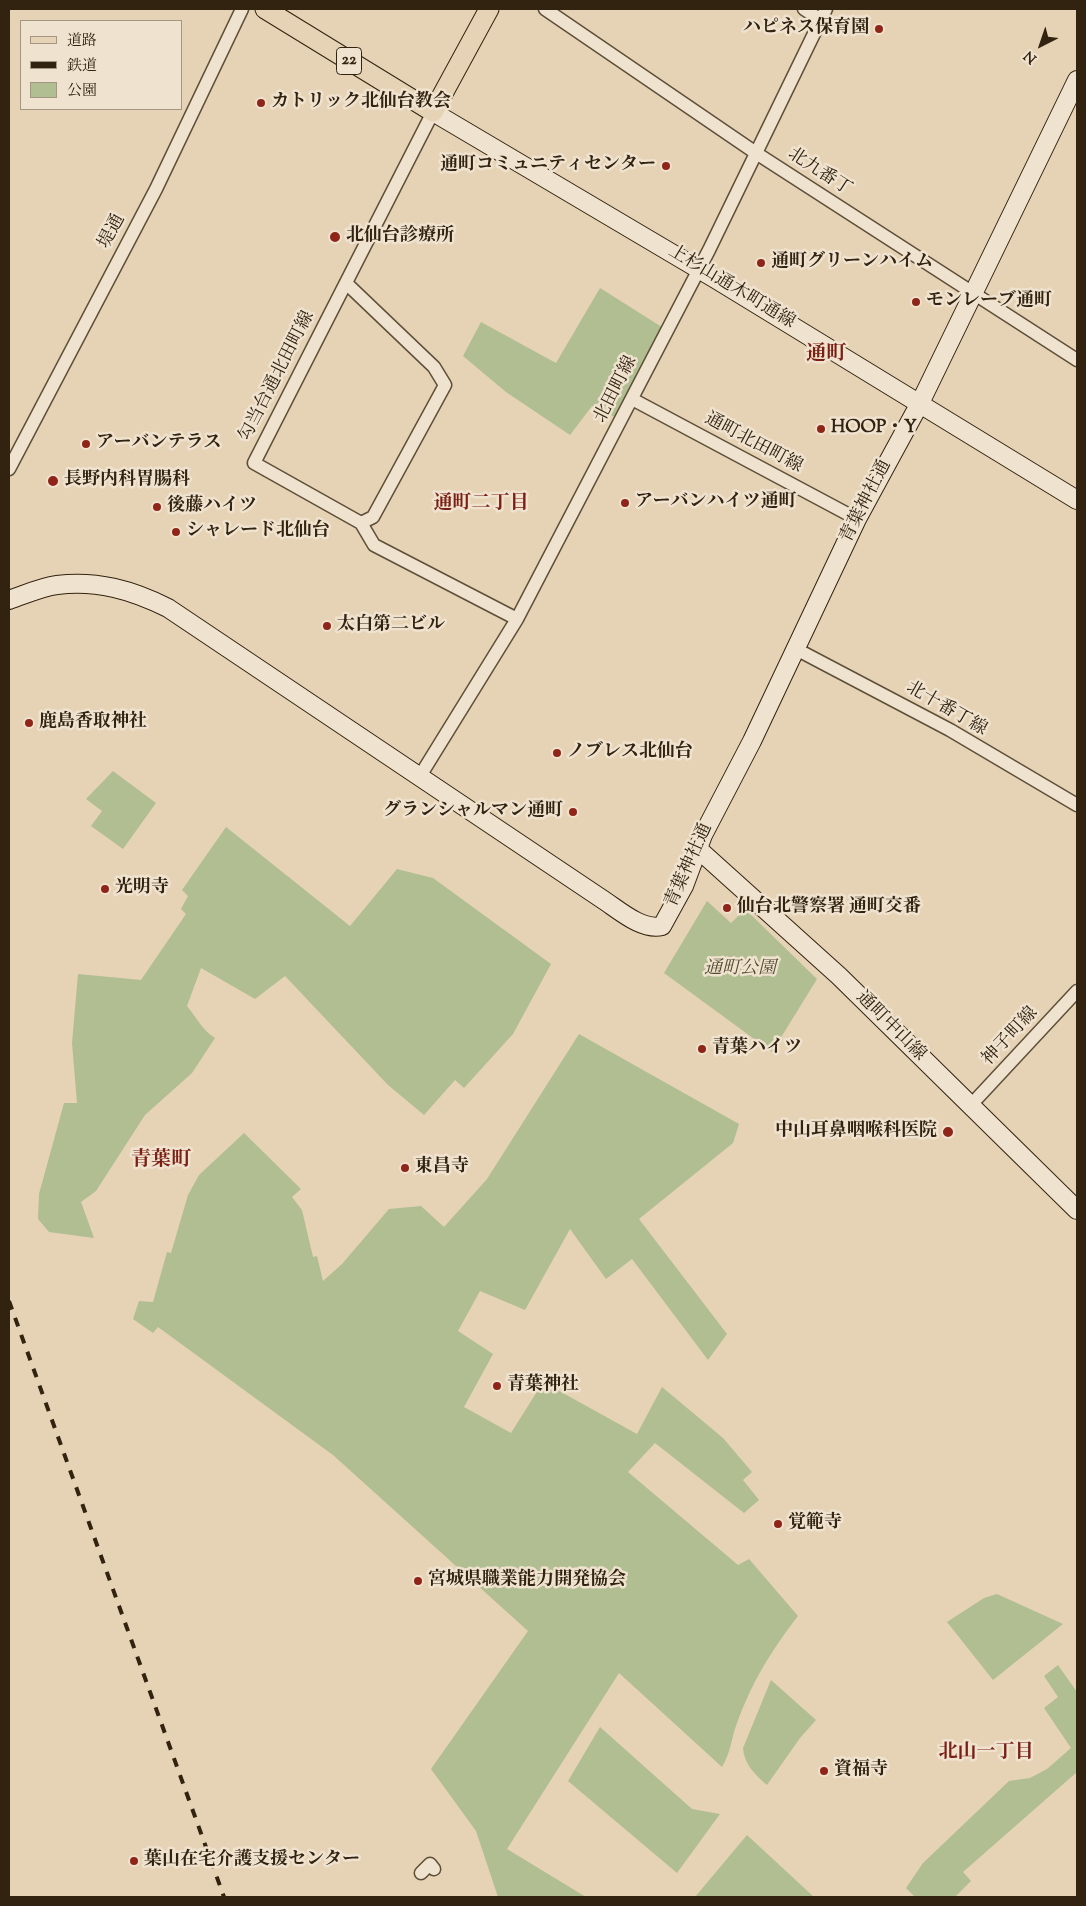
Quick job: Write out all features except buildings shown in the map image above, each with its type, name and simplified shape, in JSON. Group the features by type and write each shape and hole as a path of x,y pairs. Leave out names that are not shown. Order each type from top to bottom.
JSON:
{"main road":[{"name":"22","path":"265,9 433,112"},
{"path":"433,112 488,9"}],"street":[{"name":"堤通","path":"9,469 156,188 242,9"},
{"name":"北九番丁","path":"545,9 756,153 1077,360"},
{"path":"804,9 824,14"},
{"name":"北田町線","path":"420,776 517,619 699,269 824,14"},
{"name":"青葉神社通","path":"420,776 610,904 652,929 662,926 684,886 702,835 752,741 856,519 920,403 972,292 1077,80"},
{"name":"上杉山通木町通線","path":"433,112 699,269 1077,500"},
{"name":"勾当台通北田町線","path":"361,523 254,462 433,112"},
{"path":"346,283 434,367 445,385 373,517 361,523 374,546 517,619"},
{"name":"通町北田町線","path":"632,399 856,519"},
{"path":"9,600 56,585 87,584 116,587 140,594 168,608 420,776"},
{"name":"北十番丁線","path":"796,649 941,725 1077,805"},
{"name":"通町中山線","path":"698,849 839,976 1077,1210"},
{"name":"神子町線","path":"970,1106 1077,991"},
{"path":"420,1873 430,1864 434,1869"}],"green space":[{"path":"600,288 665,329 619,419 592,406 570,435 506,392 463,356 481,322 556,363"},
{"path":"113,771 156,803 123,849 91,826 102,811 86,799"},
{"path":"226,827 350,926 397,869 433,878 551,964 513,1034 464,1088 455,1080 424,1115 388,1085 285,976 255,999 201,968 187,1006 203,1028 215,1038 192,1073 145,1115 96,1191 81,1202 94,1238 49,1232 38,1219 39,1194 64,1103 77,1103 72,1043 78,974 141,980 186,914 181,909 188,896 182,890"},
{"name":"通町公園","path":"707,901 731,923 745,909 817,979 772,1052 664,973"},
{"path":"579,1034 739,1124 733,1143 639,1219 727,1334 708,1360 632,1259 606,1279 570,1229 525,1310 480,1291 458,1331 493,1354 464,1407 511,1433 543,1382 637,1434 662,1387 723,1438 752,1472 743,1480 759,1500 744,1513 655,1443 628,1472 738,1565 749,1559 798,1616 771,1654 756,1680 743,1708 722,1767 619,1673 507,1849 586,1897 498,1897 476,1831 431,1769 528,1631 333,1455 158,1327 153,1333 133,1319 139,1301 153,1302 167,1252 171,1253 188,1195 199,1175 244,1133 301,1189 292,1197 302,1210 313,1257 317,1256 323,1281 342,1264 389,1209 421,1206 444,1227 487,1179"},
{"path":"997,1594 1063,1624 993,1680 947,1622 984,1598"},
{"path":"1058,1665 1077,1692 1077,1772 963,1872 971,1881 955,1897 915,1897 906,1888 923,1863 1009,1781 1030,1778 1047,1769 1071,1748 1044,1708 1058,1697 1044,1676"},
{"path":"771,1680 816,1720 800,1738 767,1785 751,1769 745,1759 743,1748"},
{"path":"600,1727 692,1809 720,1814 677,1873 568,1781"},
{"path":"747,1835 814,1897 695,1897"}],"railway":[{"path":"9,1301 224,1897"}],"place":[{"name":"ハピネス保育園","path":"879,29"},
{"name":"カトリック北仙台教会","path":"261,103"},
{"name":"通町コミュニティセンター","path":"666,166"},
{"name":"北仙台診療所","path":"335,237"},
{"name":"通町グリーンハイム","path":"761,263"},
{"name":"モンレーブ通町","path":"916,302"},
{"name":"HOOP・Y","path":"821,429"},
{"name":"アーバンテラス","path":"86,444"},
{"name":"長野内科胃腸科","path":"53,481"},
{"name":"アーバンハイツ通町","path":"625,503"},
{"name":"後藤ハイツ","path":"157,507"},
{"name":"シャレード北仙台","path":"176,532"},
{"name":"太白第二ビル","path":"327,626"},
{"name":"鹿島香取神社","path":"29,723"},
{"name":"ノブレス北仙台","path":"557,753"},
{"name":"グランシャルマン通町","path":"573,812"},
{"name":"光明寺","path":"105,889"},
{"name":"仙台北警察署 通町交番","path":"727,908"},
{"name":"青葉ハイツ","path":"702,1049"},
{"name":"中山耳鼻咽喉科医院","path":"948,1132"},
{"name":"東昌寺","path":"405,1168"},
{"name":"青葉神社","path":"497,1386"},
{"name":"覚範寺","path":"778,1524"},
{"name":"宮城県職業能力開発協会","path":"418,1581"},
{"name":"資福寺","path":"824,1771"},
{"name":"葉山在宅介護支援センター","path":"134,1861"}],"district":[{"name":"通町","path":"826,356"},
{"name":"通町二丁目","path":"481,505"},
{"name":"青葉町","path":"161,1162"},
{"name":"北山一丁目","path":"986,1754"}]}
